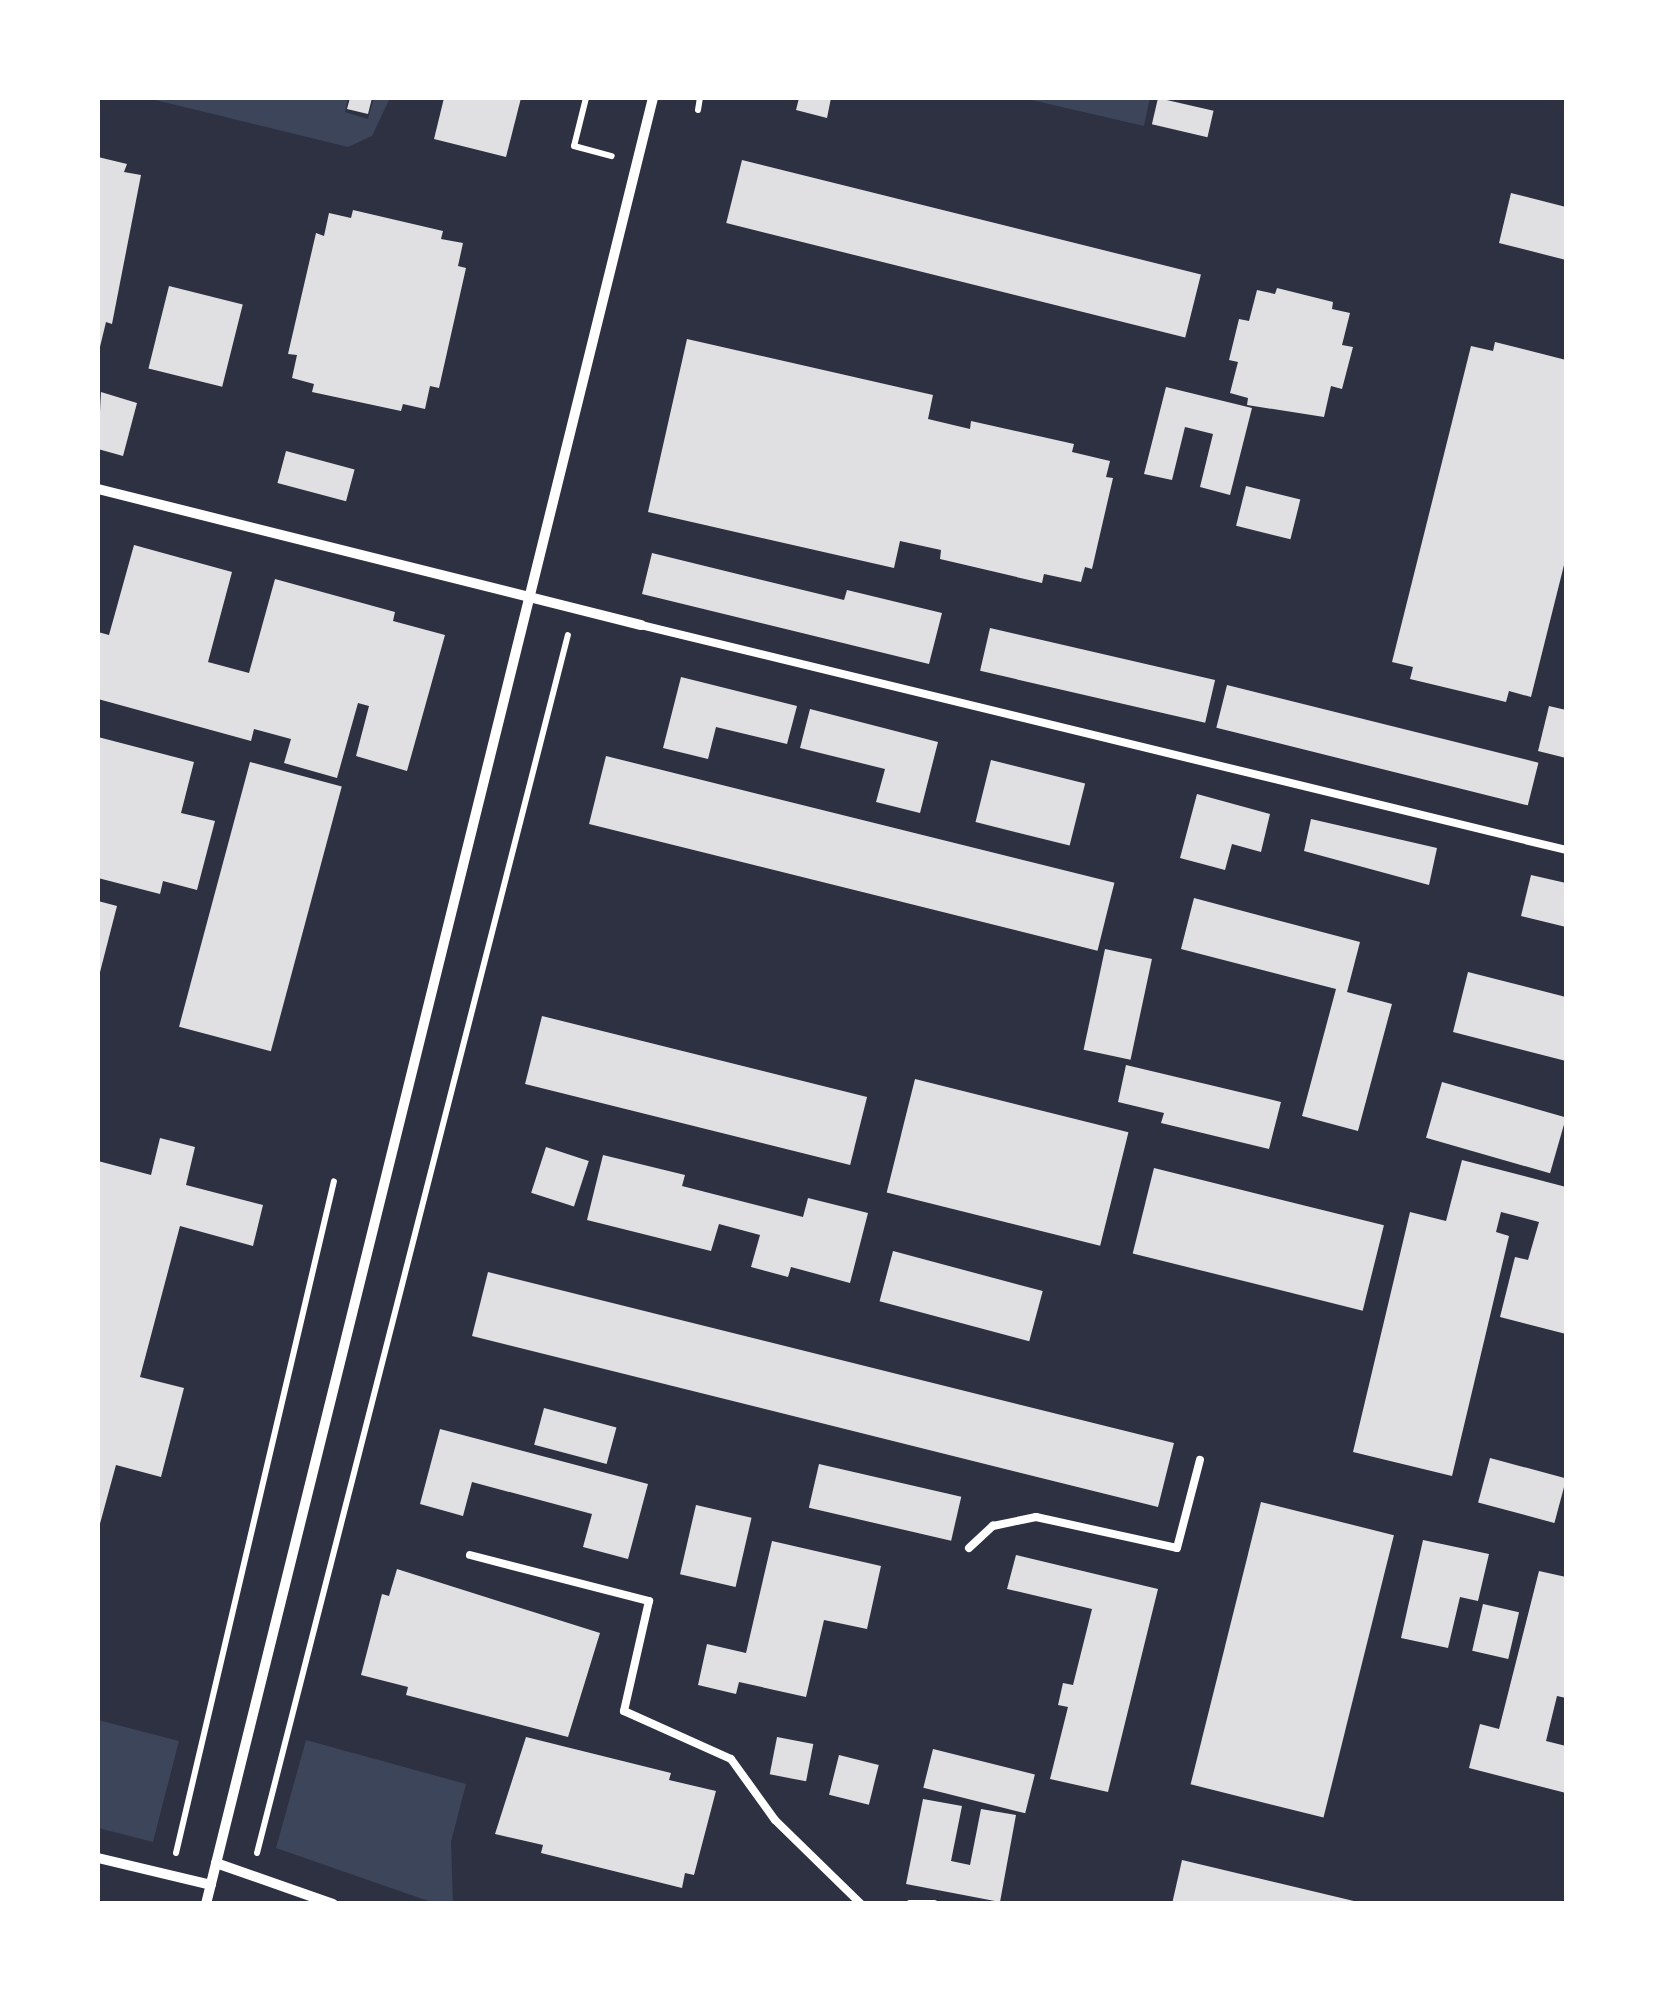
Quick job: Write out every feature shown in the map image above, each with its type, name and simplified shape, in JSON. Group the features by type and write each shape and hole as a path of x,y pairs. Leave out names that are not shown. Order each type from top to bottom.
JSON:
{"street":[{"path":"206,1904 526,597 653,98"},
{"path":"98,489 640,625"},
{"path":"98,1858 211,1885"},
{"path":"216,1863 333,1904"}],"lane":[{"path":"640,625 1566,850"},
{"path":"969,1548 993,1526 1036,1517 1178,1548 1200,1460"},
{"path":"470,1555 649,1601 624,1711 731,1759 776,1820 861,1904"},
{"path":"910,1904 934,1904"}],"path":[{"path":"586,98 574,146 636,162"},
{"path":"698,110 700,98"},
{"path":"252,1873 573,609"},
{"path":"171,1876 334,1181"}],"shaded area":[{"path":"147,98 348,98 345,112 368,119 374,98 390,98 372,136 348,147"},
{"path":"1023,98 1150,98 1144,126"},
{"path":"98,1720 179,1741 153,1842 98,1828"},
{"path":"306,1740 466,1784 451,1842 453,1903 434,1903 276,1848"}],"building":[{"path":"350,98 372,98 368,114 347,109"},
{"path":"444,98 521,98 506,157 434,139"},
{"path":"799,98 831,98 827,118 796,110"},
{"path":"1158,98 1214,111 1207,137 1152,124"},
{"path":"98,157 127,164 124,172 141,175 112,324 106,322 99,351"},
{"path":"742,160 1201,274 1185,337 726,223"},
{"path":"1511,193 1566,207 1566,260 1499,243"},
{"path":"353,210 443,231 441,239 463,243 458,266 466,268 439,388 430,386 425,409 403,404 401,411 312,392 314,384 292,378 297,355 288,354 316,233 324,236 329,213 351,218"},
{"path":"169,286 243,304 222,387 148,368"},
{"path":"1277,288 1333,302 1332,309 1350,313 1342,345 1353,347 1342,389 1331,386 1324,417 1247,405 1248,398 1230,393 1238,362 1229,360 1239,319 1249,321 1257,290 1275,294"},
{"path":"687,339 933,395 928,419 970,429 971,421 1074,444 1072,452 1110,461 1106,477 1113,478 1092,569 1085,567 1081,582 1044,574 1042,583 940,559 941,550 900,541 894,568 648,512"},
{"path":"1495,342 1566,360 1566,557 1531,697 1509,691 1506,702 1410,679 1413,667 1392,662 1471,346 1493,351"},
{"path":"1166,387 1252,408 1230,495 1200,487 1213,434 1185,427 1172,480 1144,474"},
{"path":"101,392 137,403 123,456 98,449"},
{"path":"286,451 355,469 346,501 277,483"},
{"path":"1246,486 1300,500 1290,539 1236,526"},
{"path":"134,545 232,572 208,662 249,673 275,579 395,612 393,621 445,635 407,771 356,756 369,706 358,703 337,778 284,763 291,739 254,729 251,741 98,699 98,632 109,635"},
{"path":"652,553 844,600 847,590 942,613 929,664 642,594"},
{"path":"990,628 1215,680 1205,723 980,671"},
{"path":"681,677 797,706 787,744 716,727 708,759 663,748"},
{"path":"1227,685 1538,763 1528,805 1216,728"},
{"path":"1549,706 1566,710 1566,758 1538,751"},
{"path":"810,709 938,742 920,813 876,802 885,769 800,748"},
{"path":"98,737 194,762 181,813 215,821 197,890 163,881 160,894 98,878"},
{"path":"606,756 1114,883 1098,951 589,824"},
{"path":"991,760 1085,783 1070,846 976,822"},
{"path":"250,762 342,787 271,1051 179,1027"},
{"path":"1197,794 1270,814 1261,852 1232,844 1225,870 1180,858"},
{"path":"1311,819 1437,848 1429,885 1304,851"},
{"path":"1531,875 1566,883 1566,927 1521,916"},
{"path":"1194,898 1360,942 1347,992 1392,1004 1358,1131 1302,1116 1336,989 1181,949"},
{"path":"98,901 117,906 99,976 98,976"},
{"path":"1105,949 1152,959 1131,1060 1084,1050"},
{"path":"1468,972 1566,997 1566,1061 1453,1032"},
{"path":"542,1016 867,1097 850,1165 525,1084"},
{"path":"1126,1065 1281,1102 1269,1149 1161,1123 1164,1113 1118,1102"},
{"path":"915,1079 1128,1132 1100,1246 887,1193"},
{"path":"1442,1082 1566,1118 1550,1173 1426,1138"},
{"path":"160,1138 195,1147 186,1185 263,1205 253,1246 180,1226 140,1377 184,1388 161,1477 116,1465 98,1531 98,1161 151,1175"},
{"path":"546,1147 589,1161 574,1207 531,1193"},
{"path":"603,1155 685,1175 682,1186 803,1217 808,1198 868,1213 850,1283 791,1267 788,1277 751,1267 760,1235 719,1224 711,1251 587,1220"},
{"path":"1462,1160 1566,1187 1566,1334 1500,1317 1515,1257 1528,1260 1539,1222 1501,1212 1496,1232 1509,1236 1452,1476 1353,1452 1410,1212 1446,1221"},
{"path":"1154,1168 1384,1225 1363,1311 1133,1253"},
{"path":"893,1251 1043,1291 1029,1341 880,1301"},
{"path":"488,1272 1174,1443 1158,1507 472,1336"},
{"path":"544,1408 616,1427 607,1464 534,1445"},
{"path":"440,1429 648,1484 628,1559 583,1547 592,1514 472,1482 463,1516 420,1504"},
{"path":"1490,1458 1566,1478 1554,1523 1478,1502"},
{"path":"819,1464 961,1497 951,1541 809,1508"},
{"path":"1261,1502 1394,1535 1324,1817 1191,1784"},
{"path":"696,1505 752,1518 736,1587 680,1574"},
{"path":"1423,1540 1489,1554 1478,1601 1460,1597 1448,1648 1401,1638"},
{"path":"772,1541 881,1566 867,1629 824,1620 806,1697 739,1682 736,1694 698,1685 707,1644 746,1653"},
{"path":"1016,1555 1158,1589 1108,1792 1050,1779 1068,1707 1058,1705 1063,1683 1073,1685 1092,1609 1007,1589"},
{"path":"397,1569 600,1633 568,1737 406,1695 408,1687 361,1675 382,1594 389,1596"},
{"path":"1539,1571 1566,1577 1566,1698 1557,1696 1546,1741 1566,1746 1566,1793 1469,1768 1480,1724 1499,1729"},
{"path":"1483,1604 1519,1612 1508,1659 1472,1651"},
{"path":"526,1737 671,1773 669,1780 716,1791 694,1875 685,1873 682,1888 541,1853 543,1845 495,1834"},
{"path":"777,1737 813,1744 806,1781 770,1774"},
{"path":"933,1749 1035,1774 1025,1813 923,1788"},
{"path":"839,1755 879,1765 869,1805 829,1795"},
{"path":"923,1799 962,1806 951,1861 970,1865 981,1809 1016,1815 1000,1902 906,1884"},
{"path":"1182,1860 1358,1902 1358,1904 1172,1904"}]}
